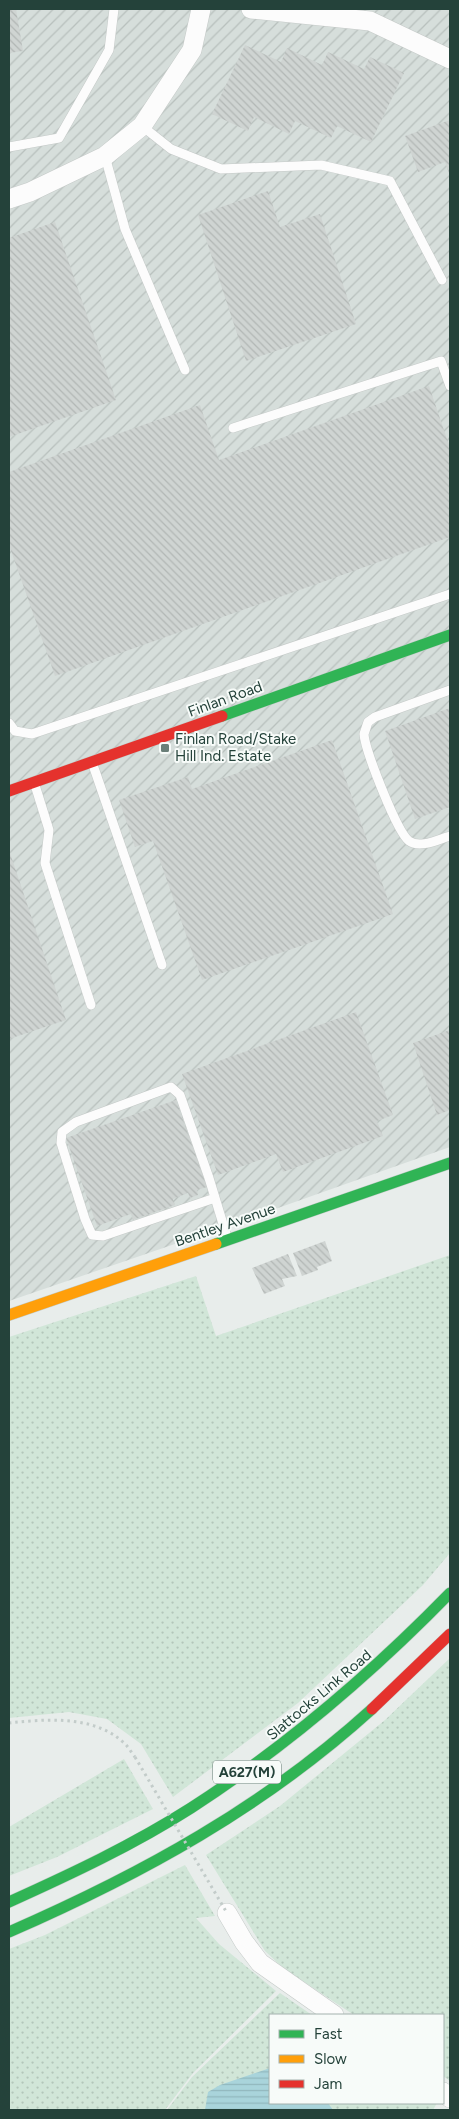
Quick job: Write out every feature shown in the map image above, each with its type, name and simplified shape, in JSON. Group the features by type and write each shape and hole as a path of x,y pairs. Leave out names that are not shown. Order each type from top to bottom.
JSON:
{"main road":[{"name":"Finlan Road","path":"9,791 450,635"},
{"name":"Bentley Avenue","path":"9,1315 450,1163"},
{"name":"Slattocks Link Road","path":"9,1902 89,1866 139,1840 184,1814 281,1748 346,1694 417,1629 450,1593"},
{"name":"A627(M)","path":"9,1932 100,1891 151,1864 199,1838 245,1807 337,1740 405,1679 450,1634"}],"street":[{"path":"9,200 105,156 142,126 192,50 201,9"},
{"path":"250,9 370,21 450,59"},
{"path":"227,1913 244,1942 260,1963 333,2014"}],"lane":[{"path":"9,147 59,138 110,50 114,9"},
{"path":"142,126 171,149 221,169 321,165 390,181 442,280"},
{"path":"105,156 125,229 185,370"},
{"path":"233,428 441,361 450,386"},
{"path":"9,723 15,731 32,734 450,594"},
{"path":"450,690 376,717 368,722 364,734 392,814 403,834 410,842 417,844 450,836"},
{"path":"92,762 162,965"},
{"path":"34,783 48,830 45,864 91,1005"},
{"path":"215,1198 103,1236 92,1235 85,1219 61,1143 62,1132 76,1122 171,1087 180,1095 215,1198 228,1240"}],"path":[{"path":"9,1723 62,1720 88,1724 107,1731 124,1742 135,1757 227,1913"}],"shaded area":[{"path":"9,9 450,9 450,1147 9,1301"}],"green space":[{"path":"450,1255 450,1553 423,1585 298,1703 173,1797 141,1744 107,1719 69,1712 9,1718 9,1337 196,1276 216,1336"},
{"path":"450,1658 450,2081 444,2077 444,2014 352,2014 283,1968 265,1951 206,1855 280,1806 385,1720"},
{"path":"124,1759 153,1809 57,1857 9,1876 9,1827"},
{"path":"185,1865 215,1916 196,1918 219,1944 276,1991 193,2073 165,2110 9,2110 9,1949 45,1935"},
{"path":"280,1993 311,2014 269,2014 269,2104 436,2104 433,2110 167,2110 192,2077"}],"water":[{"path":"269,2068 269,2104 329,2104 333,2110 205,2110 208,2092 220,2085"}],"building":[{"path":"9,9 16,9 23,51 9,53"},
{"path":"245,45 281,62 287,48 322,65 328,52 364,69 370,57 404,73 371,142 337,126 331,138 295,121 289,134 254,117 248,131 212,114"},
{"path":"450,120 450,176 445,162 418,172 405,136"},
{"path":"268,191 280,227 320,214 356,324 246,361 198,215"},
{"path":"55,222 116,400 9,437 9,238"},
{"path":"429,386 450,448 450,537 55,676 9,545 9,472 200,405 219,460"},
{"path":"450,708 450,807 415,819 385,731"},
{"path":"332,740 393,914 202,980 153,841 135,847 119,800 188,777 192,789"},
{"path":"9,850 66,1020 9,1039"},
{"path":"356,1012 393,1115 377,1121 383,1136 283,1172 276,1154 218,1175 182,1074"},
{"path":"450,1030 450,1110 437,1115 413,1043"},
{"path":"176,1100 207,1187 197,1190 198,1195 190,1198 188,1193 173,1199 175,1205 133,1220 131,1214 97,1226 66,1138"},
{"path":"325,1241 332,1261 317,1267 318,1270 302,1276 293,1253"},
{"path":"288,1254 297,1276 282,1279 285,1286 264,1294 252,1268"}],"traffic: fast":[{"path":"222,716 450,635"},
{"path":"216,1244 450,1163"},
{"path":"9,1902 79,1870 169,1822 261,1760 358,1681 450,1593"},
{"path":"9,1932 107,1886 200,1836 288,1777 372,1709"}],"traffic: slow":[{"path":"9,1315 216,1244"}],"traffic: jam":[{"path":"9,791 222,716"},
{"path":"372,1709 450,1634"}],"place":[{"name":"Finlan Road/Stake Hill Ind. Estate","path":"165,748"}]}
